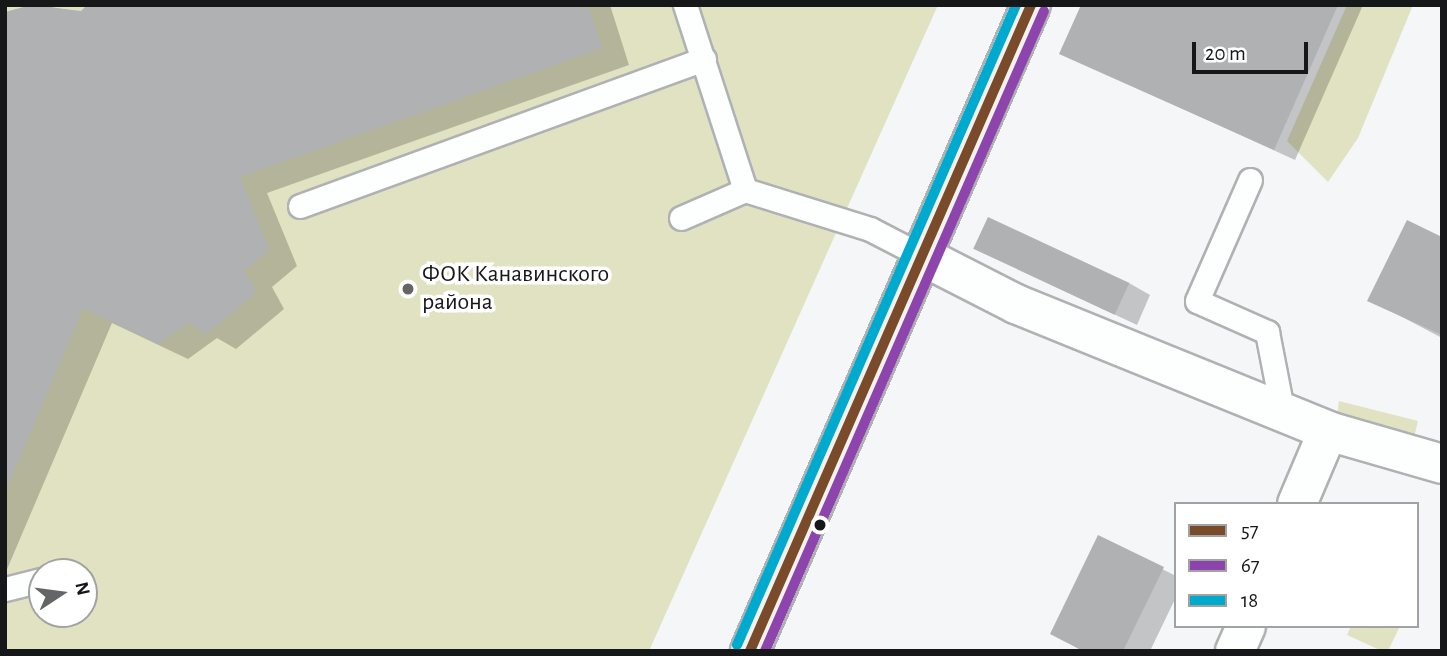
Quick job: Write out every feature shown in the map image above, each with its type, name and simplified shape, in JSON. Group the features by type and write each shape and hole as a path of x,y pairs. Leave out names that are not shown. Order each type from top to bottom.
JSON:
{"main road":[{"path":"750,651 1031,5"}],"street":[{"path":"922,256 1016,304 1282,410 1328,431 1442,464"},
{"path":"1298,502 1328,431"},
{"path":"1235,651 1244,628"}],"lane":[{"path":"685,5 745,190"},
{"path":"300,206 704,59"},
{"path":"1250,180 1197,301 1267,332 1282,410"},
{"path":"681,218 745,190 870,229 922,256"},
{"path":"5,589 28,583"}],"green space":[{"name":"ФОК Канавинского района","path":"5,5 938,5 649,651 5,651"},
{"path":"1347,5 1413,5 1358,138 1328,182 1287,141"},
{"path":"1339,401 1418,421 1412,446 1336,422"},
{"path":"1350,628 1399,628 1388,651 1382,651 1347,635"}],"building":[{"path":"31,5 81,11 87,5 587,5 602,48 240,177 269,250 245,270 256,292 206,334 189,322 158,344 83,308 5,492 5,12"},
{"path":"1081,5 1338,5 1274,150 1059,54"},
{"path":"988,217 1129,283 1115,315 973,249"},
{"path":"1407,220 1442,237 1442,335 1367,301"},
{"path":"1098,535 1164,567 1123,651 1083,651 1050,634"}],"transit line":[{"name":"18","path":"737,645 1016,5"},
{"name":"57","path":"750,651 1031,5"},
{"name":"67","path":"765,651 1044,11"}],"place":[{"name":"ФОК Канавинского района","path":"408,289"}]}
